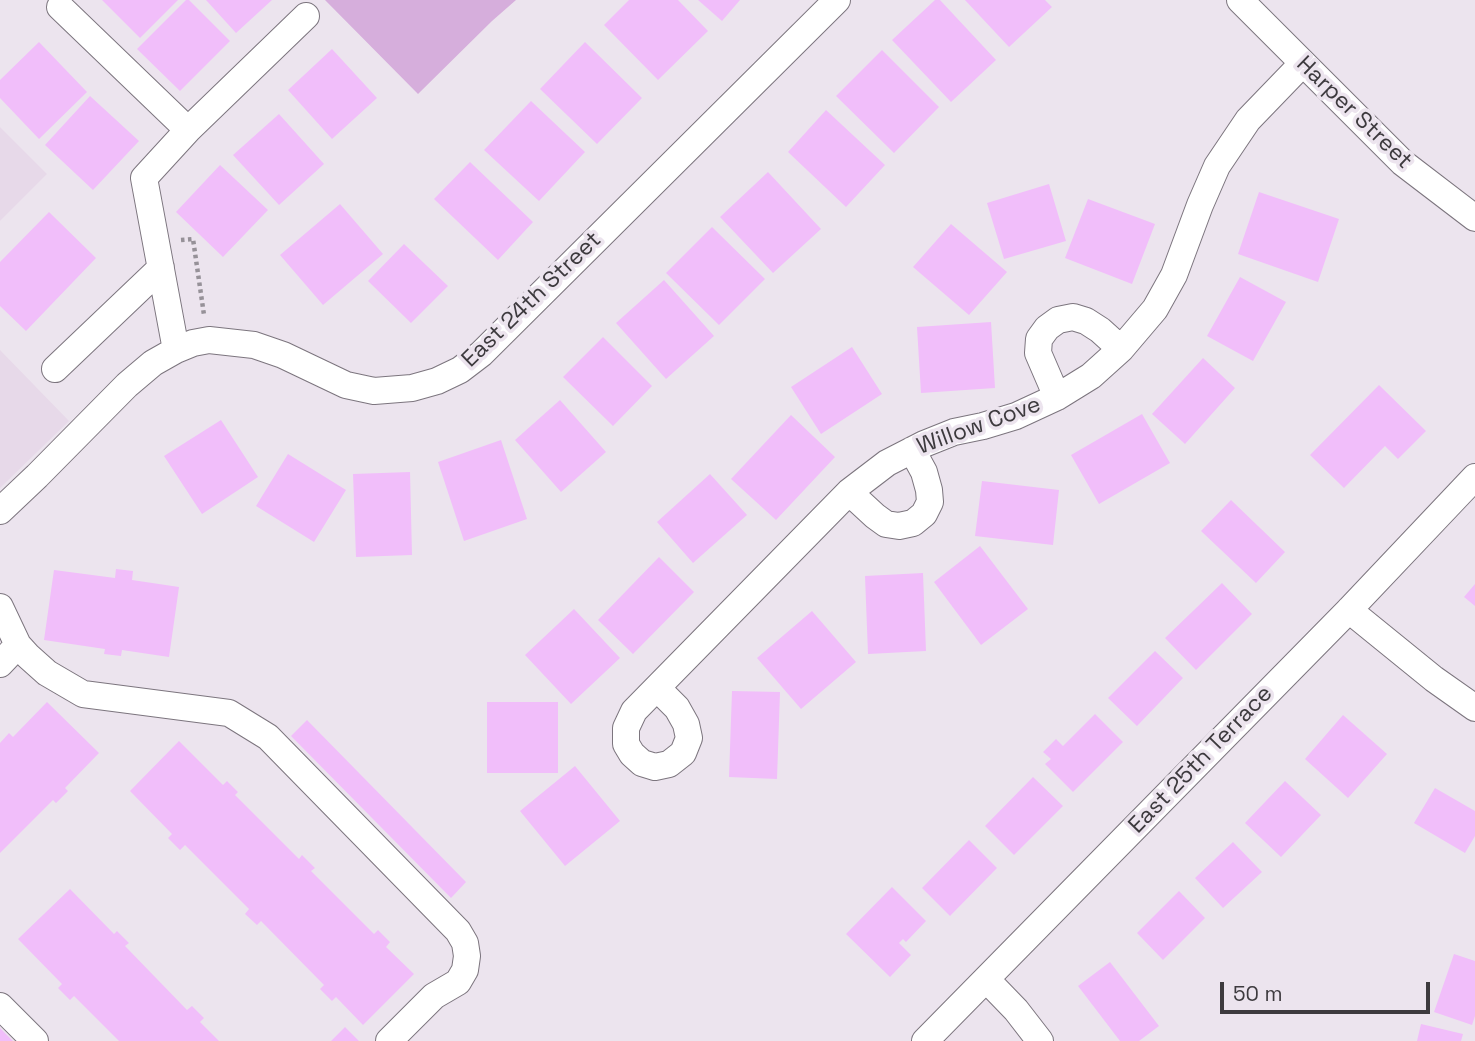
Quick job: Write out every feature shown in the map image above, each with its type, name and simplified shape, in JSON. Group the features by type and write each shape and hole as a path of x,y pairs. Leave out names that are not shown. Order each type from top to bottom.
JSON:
{"street":[{"name":"East 24th Street","path":"0,510 127,385 153,363 193,344 209,340 254,345 346,384 374,391 412,388 437,381 460,370 481,354 837,0"},
{"name":"Harper Street","path":"1240,0 1402,163 1475,218"},
{"path":"60,7 188,130"},
{"path":"176,350 144,178 188,130 306,16"},
{"name":"Willow Cove","path":"657,688 849,492 887,463 924,443 954,432 1016,416 1057,397 1091,376 1121,349 1155,309 1174,275 1217,166 1248,120 1303,63"},
{"path":"55,369 161,268"},
{"path":"1057,397 1038,353 1039,339 1047,328 1058,320 1073,317 1086,321 1121,349"},
{"path":"849,492 886,524 899,526 913,523 923,514 930,502 925,472 912,450"},
{"name":"East 25th Terrace","path":"925,1041 1349,610 1475,477"},
{"path":"0,607 19,645 47,673 83,694 229,713 268,737 458,932 465,943 467,956 465,970 458,982 434,996 389,1041"},
{"path":"1349,610 1434,680 1475,708"},
{"path":"0,664 19,645"},
{"path":"986,979 1016,1010 1040,1041"},
{"path":"0,1006 35,1041"}],"path":[{"path":"170,241 193,239 204,316"}],"shaded area":[{"path":"325,0 516,0 418,94"},
{"path":"0,127 47,174 0,221"},
{"path":"0,350 69,421 0,488"}],"building":[{"path":"102,0 178,0 140,38"},
{"path":"186,0 230,41 180,91 137,49"},
{"path":"206,0 272,0 236,33"},
{"path":"629,0 678,0 708,31 658,80 604,25"},
{"path":"698,0 740,0 722,21"},
{"path":"935,0 940,0 996,60 951,102 892,40"},
{"path":"965,0 1045,0 1052,7 1009,47"},
{"path":"39,42 87,92 39,139 0,98 0,80"},
{"path":"585,42 642,98 597,144 540,89"},
{"path":"332,49 377,98 332,139 288,90"},
{"path":"882,50 939,107 894,153 836,96"},
{"path":"90,96 139,141 93,190 45,145"},
{"path":"531,101 585,152 539,201 484,150"},
{"path":"826,110 885,165 846,207 788,152"},
{"path":"279,114 324,164 279,205 233,155"},
{"path":"470,162 533,222 498,260 434,199"},
{"path":"220,165 268,210 223,257 176,212"},
{"path":"768,172 821,229 773,273 720,217"},
{"path":"1049,184 1066,241 1004,259 987,203"},
{"path":"1259,192 1339,219 1318,282 1238,254"},
{"path":"1088,199 1155,224 1132,284 1065,258"},
{"path":"340,204 383,254 323,305 280,255"},
{"path":"49,212 96,258 26,331 0,306 0,262"},
{"path":"951,224 1007,272 969,315 913,267"},
{"path":"712,227 765,279 719,325 666,273"},
{"path":"404,244 448,286 411,323 368,281"},
{"path":"1240,277 1286,302 1253,361 1207,336"},
{"path":"664,280 714,336 666,379 616,323"},
{"path":"991,322 995,388 921,393 917,327"},
{"path":"603,337 652,386 613,426 563,377"},
{"path":"852,347 882,394 821,434 791,387"},
{"path":"1203,358 1235,388 1185,444 1152,414"},
{"path":"1379,385 1426,431 1398,459 1385,446 1344,488 1310,455"},
{"path":"560,400 606,452 561,492 515,440"},
{"path":"1142,414 1170,463 1099,504 1071,455"},
{"path":"791,415 835,457 776,520 731,479"},
{"path":"221,420 258,477 202,514 164,456"},
{"path":"501,440 527,519 464,541 438,462"},
{"path":"288,454 346,490 314,542 256,506"},
{"path":"410,472 412,555 356,557 353,474"},
{"path":"710,474 747,515 693,563 657,522"},
{"path":"982,481 1059,490 1053,545 975,536"},
{"path":"1231,500 1285,552 1256,583 1201,531"},
{"path":"980,546 1028,609 981,645 934,582"},
{"path":"659,557 694,592 633,654 598,620"},
{"path":"116,569 133,571 132,580 179,587 169,657 122,650 121,656 104,654 105,649 44,640 54,570 115,578"},
{"path":"923,573 926,651 868,654 865,576"},
{"path":"1222,583 1252,614 1196,670 1165,638"},
{"path":"1475,584 1475,606 1464,597"},
{"path":"574,609 620,658 571,704 525,655"},
{"path":"812,611 856,662 801,709 757,658"},
{"path":"1155,651 1183,678 1137,726 1108,698"},
{"path":"732,691 780,692 777,779 729,777"},
{"path":"47,702 99,753 65,788 68,791 56,803 53,800 0,853 0,743 9,733 13,737"},
{"path":"487,702 558,702 558,773 487,773"},
{"path":"1095,714 1123,742 1073,792 1045,764 1051,759 1043,752 1056,739 1063,746"},
{"path":"1343,715 1387,754 1348,798 1305,759"},
{"path":"307,720 466,882 451,898 291,736"},
{"path":"179,741 223,785 227,781 238,792 235,795 299,859 302,855 315,868 311,871 374,934 378,930 390,942 386,947 414,974 363,1025 336,997 332,1001 320,989 324,985 261,921 257,925 245,914 249,909 185,845 180,850 168,838 172,834 130,791"},
{"path":"575,766 620,821 565,866 520,811"},
{"path":"1033,777 1063,806 1014,855 985,826"},
{"path":"1285,781 1321,815 1281,857 1245,823"},
{"path":"1435,788 1475,811 1475,836 1465,853 1414,823"},
{"path":"969,840 997,868 950,916 922,888"},
{"path":"1233,842 1262,872 1223,908 1195,878"},
{"path":"892,887 926,921 906,942 903,939 899,943 911,955 890,977 846,934"},
{"path":"70,889 114,934 117,931 129,943 125,946 187,1010 192,1006 204,1018 200,1022 219,1041 119,1041 74,996 70,1000 58,988 62,984 18,939"},
{"path":"1179,891 1205,918 1163,960 1137,933"},
{"path":"1454,954 1475,961 1475,1016 1472,1025 1434,1012"},
{"path":"1110,962 1159,1026 1139,1041 1120,1041 1078,986"},
{"path":"1421,1024 1463,1034 1461,1041 1417,1041"},
{"path":"345,1027 359,1041 331,1041"},
{"path":"0,1028 13,1041 0,1041"}]}
